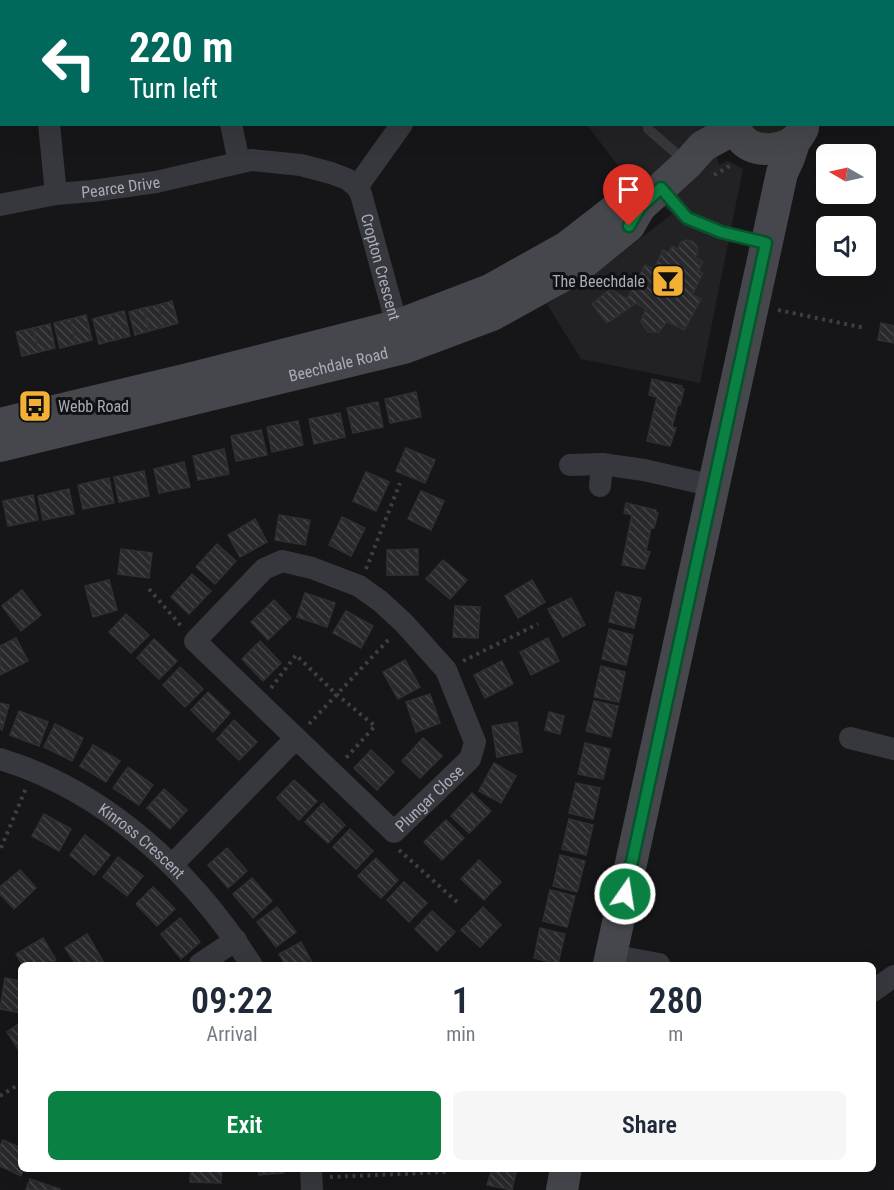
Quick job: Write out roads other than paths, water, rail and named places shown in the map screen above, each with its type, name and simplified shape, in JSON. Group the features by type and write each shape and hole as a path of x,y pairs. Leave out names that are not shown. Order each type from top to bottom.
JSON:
{"street":[{"path":"49,126 56,194"},
{"path":"231,126 239,162 264,160 301,165 347,179 357,187 401,126"},
{"path":"634,962 610,960 766,243 789,147 758,148 741,138 736,126"},
{"name":"Beechdale Road","path":"0,424 492,315 577,268 629,226 650,198 700,169 703,146 736,126"},
{"name":"Pearce Drive","path":"0,205 56,194 156,182 239,162"},
{"name":"Cropton Crescent","path":"357,187 366,204 371,234 400,337"},
{"name":"Beechdale Road","path":"0,447 400,337"},
{"path":"570,465 601,476 644,470 714,486"},
{"name":"Plungar Close","path":"282,561 312,568 359,586 404,623 421,639 446,670 476,742 470,759 394,832 296,738 195,641 264,569 282,561"},
{"path":"172,865 296,738"},
{"path":"850,738 894,749"},
{"name":"Kinross Crescent","path":"0,759 33,769 110,812 172,865 208,904 250,962"},
{"path":"203,962 236,940"},
{"path":"876,989 894,976"},
{"path":"562,1190 565,1172"}],"lane":[{"path":"648,126 648,129 700,169"},
{"path":"650,198 687,218 721,232 766,243"}],"place":[{"name":"The Beechdale","path":"668,281"},
{"name":"Webb Road","path":"35,406"}]}
